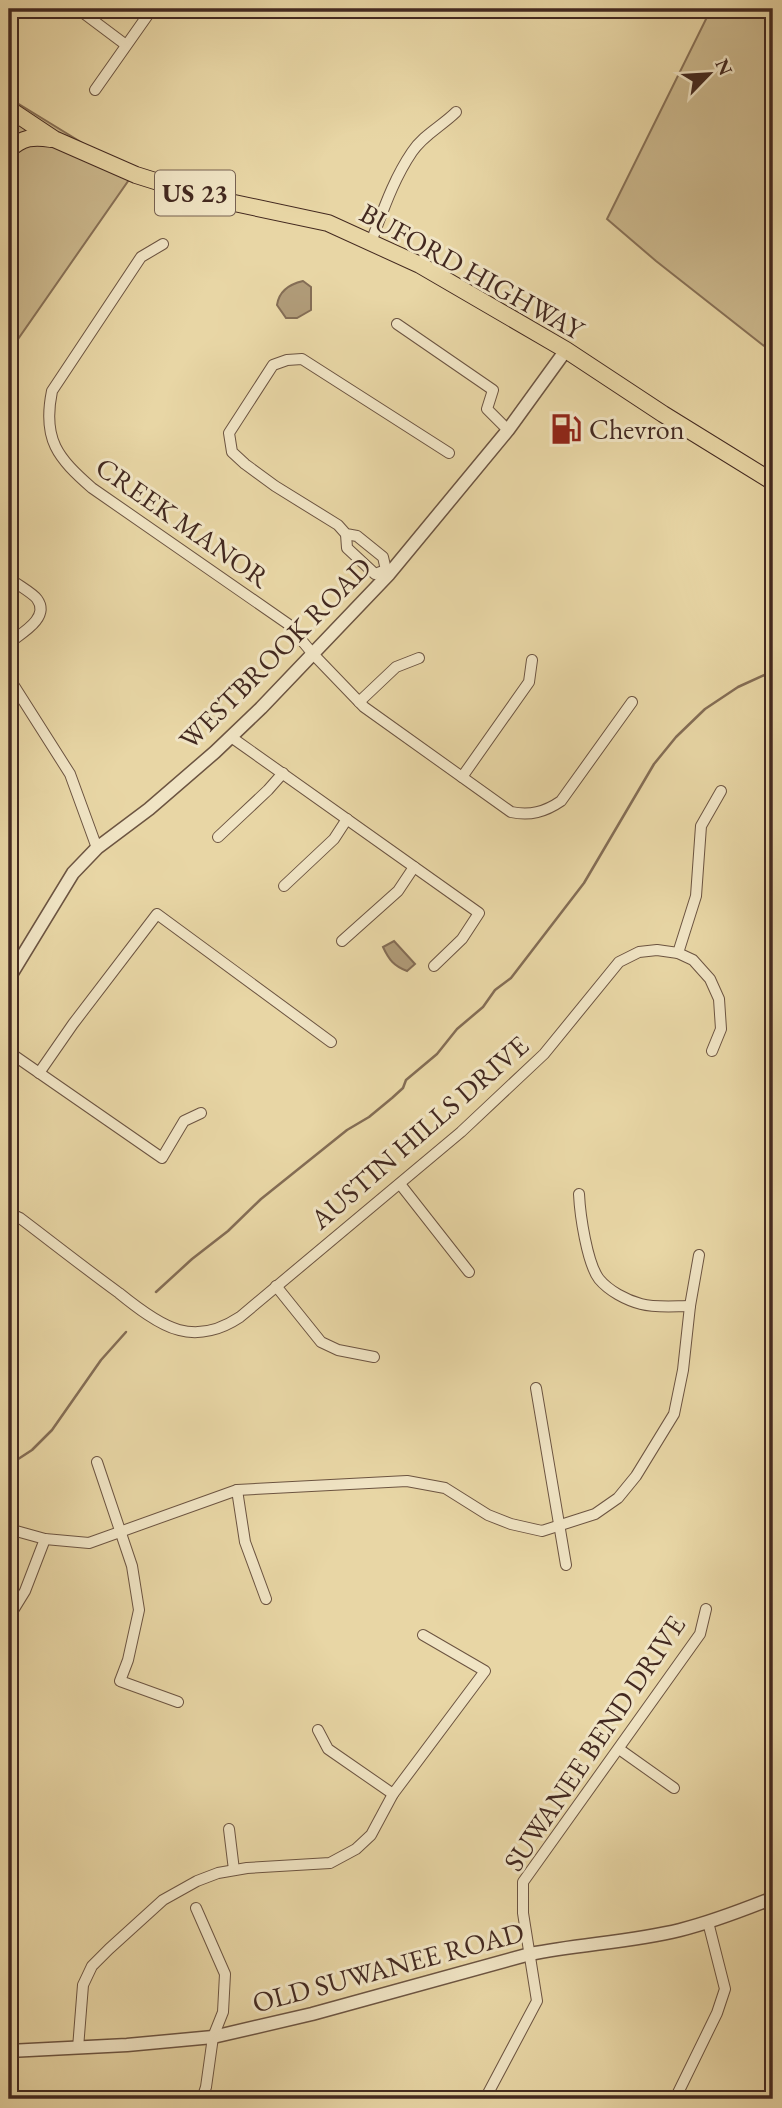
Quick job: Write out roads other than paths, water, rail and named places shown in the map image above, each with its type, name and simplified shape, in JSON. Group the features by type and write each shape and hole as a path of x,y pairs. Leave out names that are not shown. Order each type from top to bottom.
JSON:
{"main road":[{"name":"BUFORD HIGHWAY","path":"9,109 54,139 136,175 206,197 328,223 420,265 566,350 773,482"},
{"path":"9,150 25,138 34,136 54,139"}],"street":[{"path":"78,9 126,44"},
{"path":"95,90 152,9"},
{"path":"371,242 393,184 411,153 435,128 456,112"},
{"name":"CREEK MANOR","path":"163,244 141,257 52,391 48,408 49,425 54,447 67,466 92,488 288,624 359,702 511,812 523,814 550,809 561,801 632,702"},
{"path":"397,324 493,390 487,409 509,430"},
{"name":"WESTBROOK ROAD","path":"9,978 73,873 97,848 149,809 231,737 313,654 509,430 566,350"},
{"path":"346,534 347,548 362,564 375,574 387,572 383,558 357,536 346,534 338,526 275,486 232,452 229,433 273,365 302,359 449,453"},
{"path":"9,579 38,599 41,611 35,623 9,643"},
{"path":"359,702 396,667 419,658"},
{"path":"462,777 529,682 532,660"},
{"path":"9,678 70,774 97,848"},
{"path":"231,737 479,913 462,939 434,966"},
{"path":"218,836 283,773"},
{"path":"712,1051 721,1029 719,999 710,979 693,960 678,953 696,896 701,826 720,791"},
{"path":"284,886 334,839 347,819"},
{"path":"342,941 398,891 414,867"},
{"path":"39,1073 157,914 331,1042"},
{"name":"AUSTIN HILLS DRIVE","path":"9,1213 20,1218 145,1312 177,1330 194,1332 226,1326 461,1132 544,1054 619,962 648,951 678,953"},
{"path":"9,1052 162,1158 184,1121 201,1113"},
{"path":"400,1184 469,1272"},
{"path":"579,1194 590,1258 598,1277 624,1298 643,1304 690,1306"},
{"path":"11,1530 44,1539 89,1543 237,1490 407,1481 444,1488 488,1515 542,1531 595,1514 618,1498 636,1476 674,1414 699,1255"},
{"path":"276,1286 321,1342 338,1350 374,1357"},
{"path":"536,1388 566,1565"},
{"path":"97,1462 132,1566 139,1610 128,1660 120,1681 178,1702"},
{"path":"237,1490 245,1542 266,1599"},
{"path":"9,1618 25,1591 44,1539"},
{"name":"SUWANEE BEND DRIVE","path":"485,2099 537,2001 523,1913 523,1882 700,1634 706,1609"},
{"path":"78,2048 83,1986 92,1966 163,1900 218,1873 330,1863 356,1849 371,1835 393,1794 485,1671 423,1635"},
{"path":"318,1730 328,1749 393,1794"},
{"path":"619,1749 674,1788"},
{"path":"229,1829 234,1870"},
{"name":"OLD SUWANEE ROAD","path":"9,2051 213,2037 312,2014 530,1954 682,1930 773,1899"},
{"path":"196,1908 225,1974 223,2012 213,2037 202,2099"},
{"path":"675,2099 717,2013 725,1989 708,1922"}],"waterway":[{"path":"156,1292 261,1199 347,1130 369,1117 392,1098 403,1088 406,1080 437,1054 457,1029 483,1007 495,990 511,978 584,883 654,764 676,737 705,709 738,687 773,671"},
{"path":"9,1465 32,1450 52,1430 101,1360 126,1332"}],"place":[{"name":"Chevron","path":"566,429"}]}
